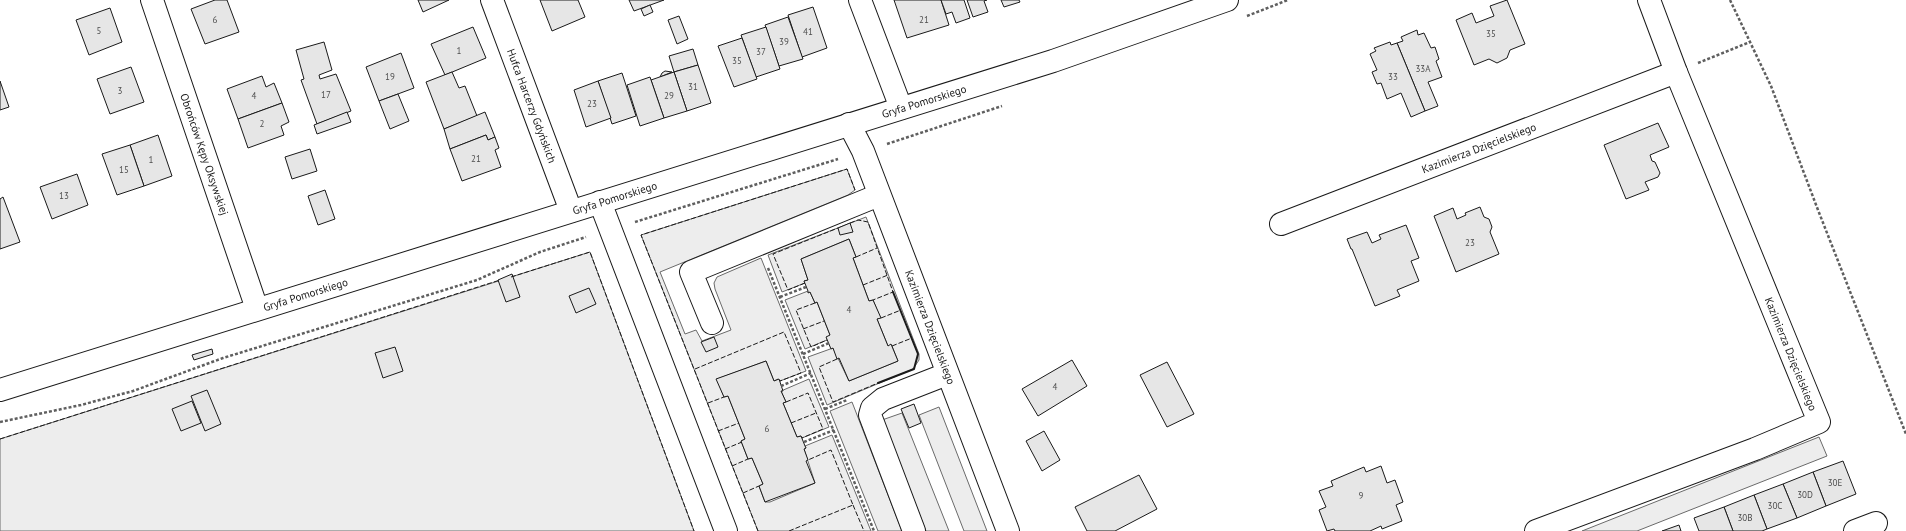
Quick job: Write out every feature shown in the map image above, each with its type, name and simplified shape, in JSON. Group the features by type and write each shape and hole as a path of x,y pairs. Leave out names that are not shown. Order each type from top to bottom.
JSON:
{"street":[{"name":"Obrońców Kępy Oksywskiej","path":"152,0 257,309"},
{"name":"Hufca Harcerzy Gdyńskich","path":"492,0 570,211"},
{"path":"860,0 900,108"},
{"name":"Gryfa Pomorskiego","path":"0,390 1060,58 1227,0"},
{"name":"Kazimierza Dzięcielskiego","path":"1536,531 1755,448 1819,422 1676,72 1649,0"},
{"name":"Kazimierza Dzięcielskiego","path":"1281,224 1676,72"},
{"name":"Kazimierza Dzięcielskiego","path":"849,124 863,151 1008,531"},
{"path":"712,323 691,272 879,195"},
{"path":"600,202 609,229 726,531"},
{"path":"914,531 870,415 872,408 883,398 947,374"},
{"path":"1854,531 1876,522"}],"path":[{"path":"1246,17 1288,0"},
{"path":"1730,0 1771,86 1906,434"},
{"path":"1676,72 1750,42"},
{"path":"0,422 81,405 134,391 223,358 477,280 540,252 609,229 987,112 1008,103"},
{"path":"759,245 874,531"},
{"path":"780,297 806,287"},
{"path":"803,354 829,344"},
{"path":"781,386 811,373"},
{"path":"825,409 854,397"},
{"path":"804,442 834,430"}],"shaded area":[{"path":"847,169 855,190 848,195 660,272 685,334 696,330 702,341 731,330 715,289 714,283 717,277 761,258 806,371 780,381 778,379 774,381 766,361 717,379 724,397 728,396 745,439 741,441 748,459 752,458 763,484 759,486 765,502 770,502 815,483 804,449 806,448 805,446 832,435 871,531 758,531 641,235"},
{"path":"866,217 919,354 919,360 913,369 827,405 808,357 833,348 849,381 898,361 892,346 888,346 877,319 880,317 873,300 869,301 853,258 856,257 849,239 801,259 808,280 804,281 805,283 782,292 768,255"},
{"path":"590,252 694,531 0,531 0,439"},
{"path":"808,291 810,292 815,303 817,302 830,335 827,340 805,349 785,300"},
{"path":"809,379 829,427 802,438 801,436 797,437 783,403 786,402 781,391"},
{"path":"852,402 902,531 878,531 830,411"},
{"path":"939,407 987,531 964,531 919,415"},
{"path":"902,413 949,531 926,531 882,420"},
{"path":"1819,437 1827,456 1637,531 1582,531"}],"building":[{"path":"215,0 227,0 239,32 205,44 191,9"},
{"path":"418,0 449,0 423,12"},
{"path":"540,0 578,0 585,17 552,31"},
{"path":"629,0 664,0 634,11"},
{"path":"894,0 941,0 949,25 907,38"},
{"path":"941,0 964,0 970,18 956,23 952,12 946,14"},
{"path":"967,0 987,0 984,1 988,12 973,17"},
{"path":"1001,0 1019,0 1020,2 1004,7"},
{"path":"1507,0 1525,44 1510,50 1507,58 1497,63 1489,59 1474,65 1456,20 1472,13 1476,23 1494,16 1490,6"},
{"path":"650,5 653,12 644,16 641,9"},
{"path":"813,7 827,48 802,57 788,15"},
{"path":"110,8 122,42 89,55 76,20"},
{"path":"679,16 688,39 677,44 668,20"},
{"path":"788,17 803,59 779,66 765,25"},
{"path":"473,27 486,58 445,75 431,44"},
{"path":"766,27 780,69 756,77 741,35"},
{"path":"1417,30 1418,35 1424,33 1431,48 1435,47 1439,59 1436,61 1442,77 1428,82 1438,106 1425,111 1397,43 1403,41 1401,37"},
{"path":"742,38 757,79 734,87 718,46"},
{"path":"324,42 332,70 319,75 320,79 336,74 351,111 317,124 301,80 304,79 296,50"},
{"path":"1390,42 1391,45 1397,43 1425,111 1411,117 1401,93 1387,99 1381,83 1377,84 1372,72 1377,70 1370,54 1376,51 1374,48"},
{"path":"693,49 698,65 674,72 669,56"},
{"path":"401,53 414,88 379,101 366,67"},
{"path":"698,65 711,103 687,111 674,72"},
{"path":"131,67 144,102 110,114 97,79"},
{"path":"665,71 672,72 660,77 662,73"},
{"path":"452,72 459,88 465,86 477,116 444,129 426,82"},
{"path":"674,72 687,111 664,118 651,80"},
{"path":"622,73 636,116 612,124 598,81"},
{"path":"262,76 266,87 274,83 282,103 238,119 227,89"},
{"path":"650,77 664,118 640,126 627,85"},
{"path":"0,81 9,107 0,110"},
{"path":"598,81 611,118 586,127 574,90"},
{"path":"398,94 409,121 390,129 379,101"},
{"path":"282,103 289,122 281,126 284,135 248,148 238,119"},
{"path":"347,112 351,122 317,134 314,125"},
{"path":"485,112 495,137 488,140 486,135 450,149 444,129"},
{"path":"1658,123 1669,147 1650,155 1660,173 1658,177 1645,182 1649,190 1626,199 1604,145"},
{"path":"158,135 172,176 144,186 130,145"},
{"path":"486,135 488,140 495,137 499,148 495,150 501,167 462,181 450,149"},
{"path":"130,145 144,186 117,195 102,154"},
{"path":"310,149 317,171 292,179 285,157"},
{"path":"77,174 88,205 52,219 40,187"},
{"path":"325,190 335,219 318,225 308,196"},
{"path":"3,197 20,242 0,249 0,199"},
{"path":"1480,207 1484,217 1489,219 1492,227 1490,232 1499,254 1456,272 1434,216 1453,208 1457,219 1466,215 1465,213"},
{"path":"850,223 853,232 840,235 838,228"},
{"path":"1406,225 1419,258 1411,261 1419,281 1397,290 1400,296 1375,306 1347,239 1367,232 1372,243 1381,239 1379,235"},
{"path":"849,239 856,257 853,258 869,301 873,300 881,318 877,319 888,346 891,344 898,361 849,381 839,358 837,359 833,348 831,349 826,337 830,335 817,302 815,303 810,292 808,293 804,281 808,280 801,259"},
{"path":"512,274 520,297 506,302 498,280"},
{"path":"589,288 596,304 576,313 569,296"},
{"path":"714,337 718,347 706,352 701,342"},
{"path":"395,347 403,371 383,378 375,353"},
{"path":"212,349 213,354 194,360 192,355"},
{"path":"1072,360 1087,386 1038,416 1022,389"},
{"path":"766,361 774,381 779,379 783,391 781,391 786,402 783,403 797,437 801,436 806,448 804,449 808,460 806,461 815,483 765,502 759,486 763,484 752,458 748,459 741,441 745,439 728,396 724,397 716,379"},
{"path":"1167,362 1194,414 1167,427 1140,375"},
{"path":"207,390 221,424 205,431 191,396"},
{"path":"192,401 201,423 181,431 172,409"},
{"path":"914,404 921,423 909,428 901,409"},
{"path":"1044,431 1060,460 1042,471 1026,441"},
{"path":"1843,461 1856,494 1826,506 1813,472"},
{"path":"1381,466 1387,483 1395,480 1403,502 1396,505 1402,521 1382,529 1381,526 1370,531 1335,531 1334,529 1327,531 1319,510 1326,507 1319,491 1333,486 1331,481 1364,467 1366,472"},
{"path":"1813,472 1826,506 1797,518 1783,484"},
{"path":"1139,475 1157,509 1115,531 1087,531 1075,507"},
{"path":"1783,484 1797,518 1767,529 1754,495"},
{"path":"1754,495 1767,529 1762,531 1733,531 1724,507"},
{"path":"1724,507 1733,531 1699,531 1694,518"},
{"path":"1679,525 1681,531 1662,531"}],"fence":[{"path":"758,531 641,235 847,169 855,190"},
{"path":"850,223 858,220 868,222 893,292 873,300"},
{"path":"805,283 788,290 773,254 838,228"},
{"path":"856,257 877,248"},
{"path":"511,277 590,252 694,531"},
{"path":"863,285 888,275"},
{"path":"0,439 500,280"},
{"path":"815,303 796,310 811,347 827,340"},
{"path":"881,318 901,310"},
{"path":"803,329 824,321"},
{"path":"695,369 784,332 801,373 780,381"},
{"path":"892,346 912,338"},
{"path":"837,359 819,367 833,402 878,383"},
{"path":"786,402 808,393 823,429 802,438"},
{"path":"708,403 724,397"},
{"path":"791,423 816,413"},
{"path":"718,431 739,423"},
{"path":"725,449 742,442"},
{"path":"789,531 853,505 831,450 808,460"},
{"path":"732,466 748,459"},
{"path":"743,493 759,486"},
{"path":"853,505 864,531"}],"wall":[{"path":"878,383 914,369 918,354 893,292"}]}
